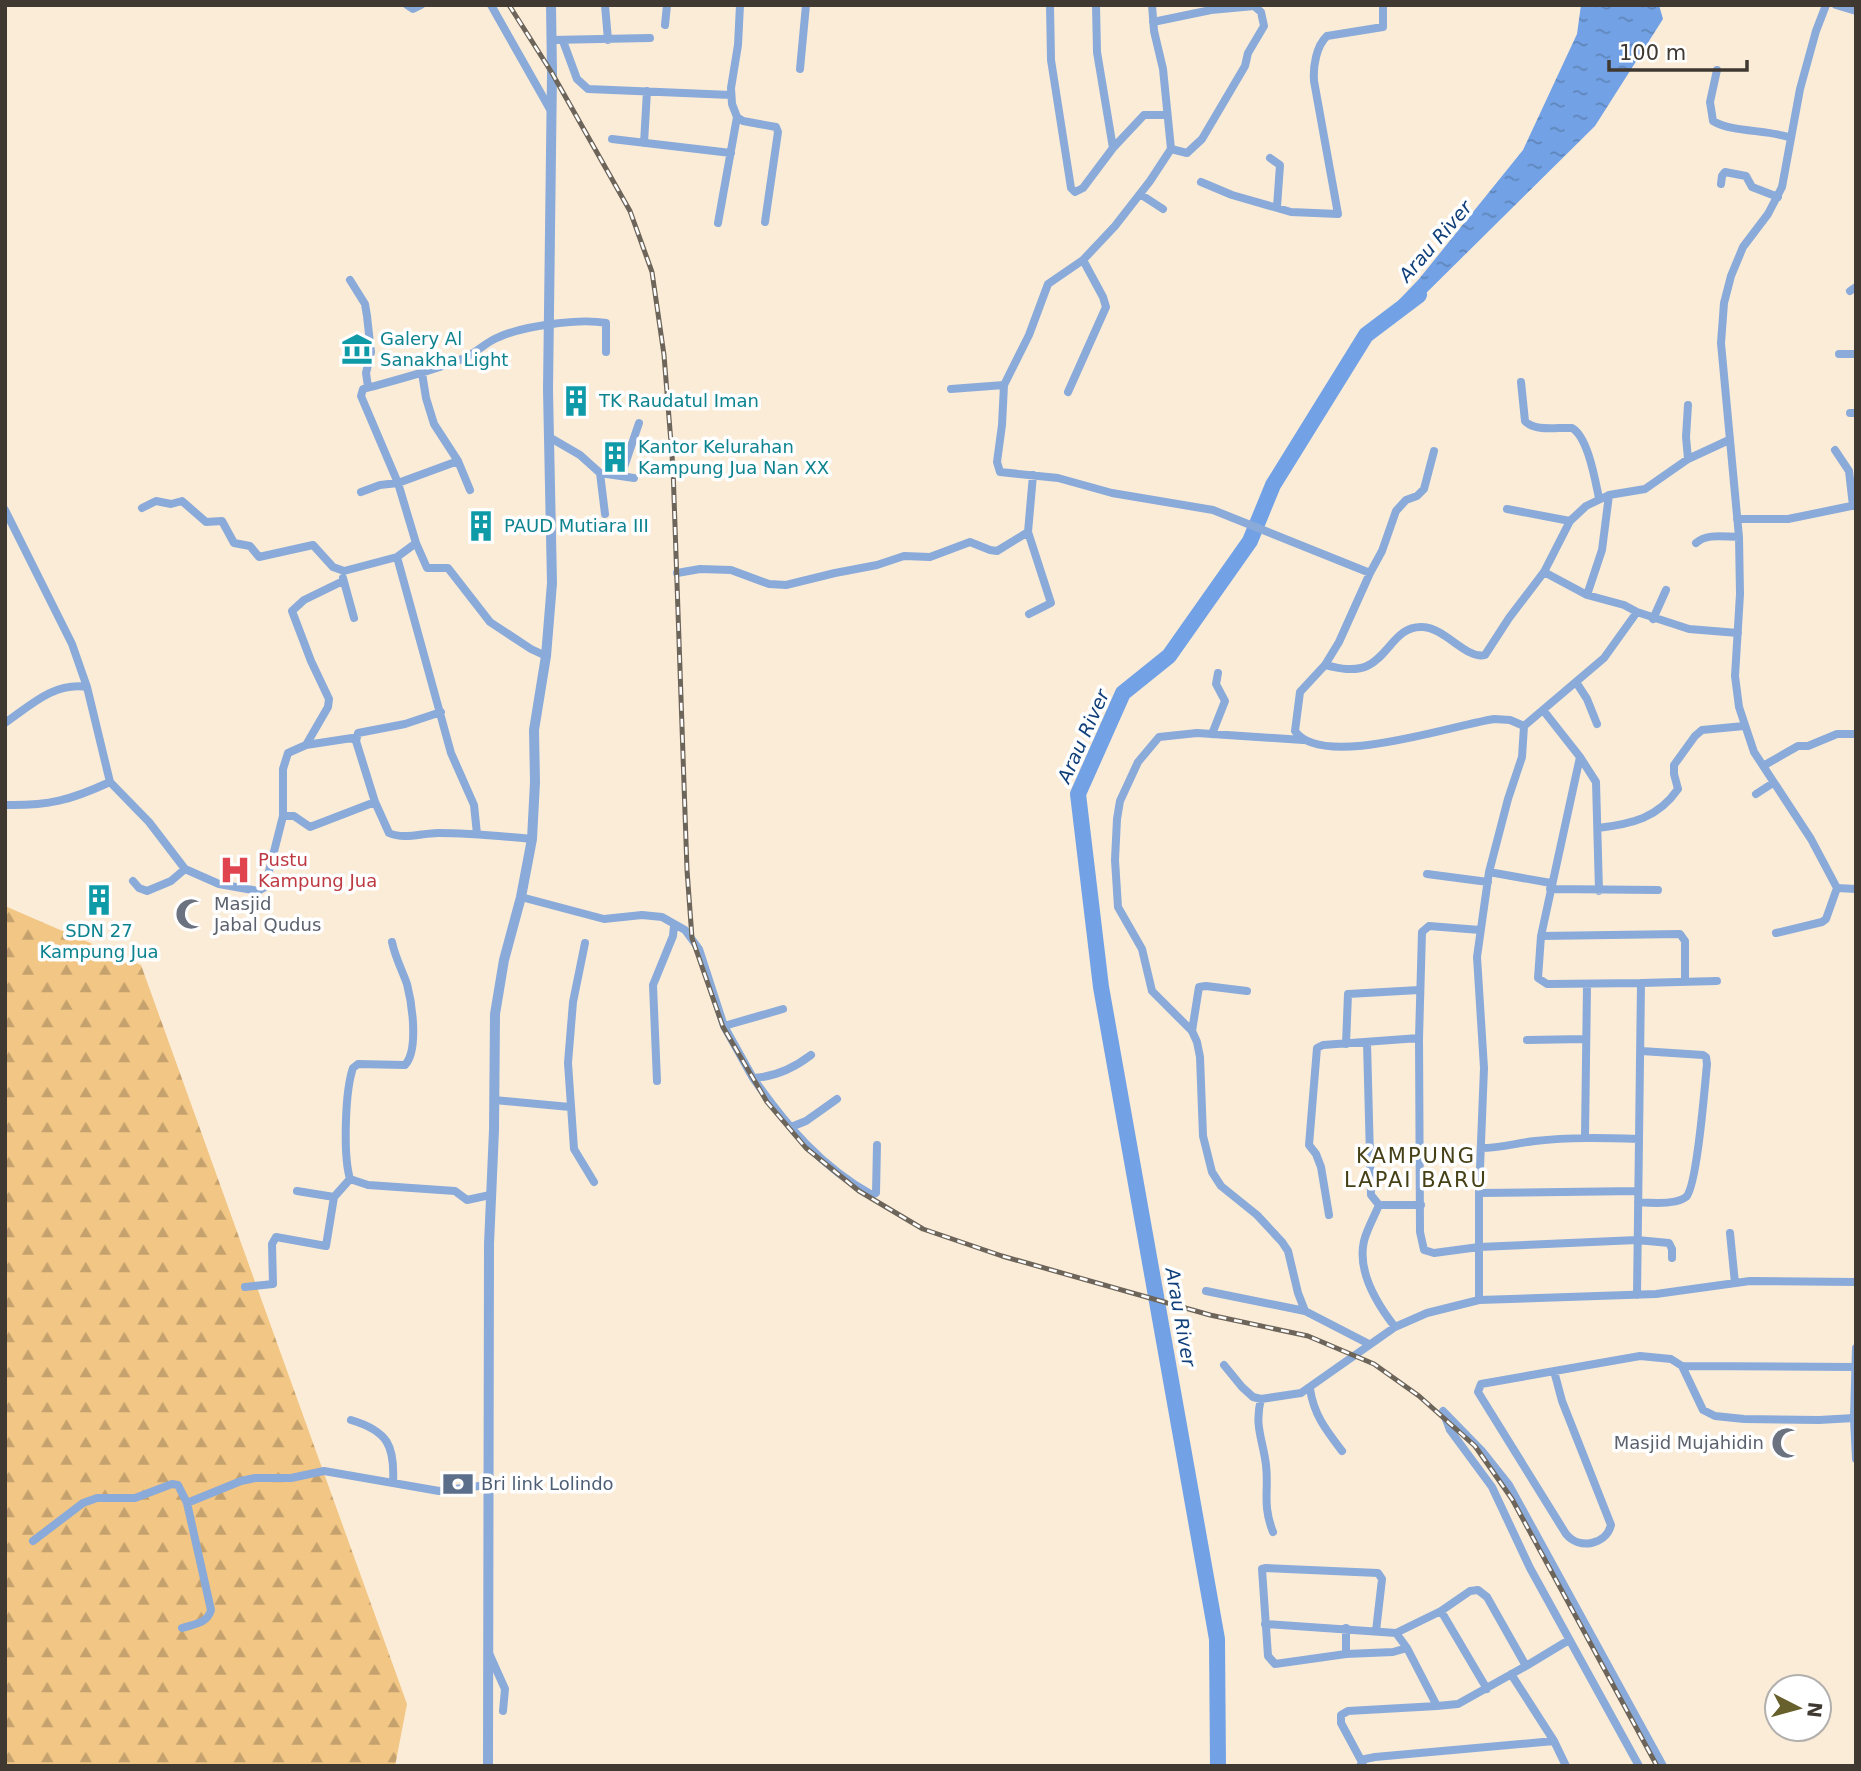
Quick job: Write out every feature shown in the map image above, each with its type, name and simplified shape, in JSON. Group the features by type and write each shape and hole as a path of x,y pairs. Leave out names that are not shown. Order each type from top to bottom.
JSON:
{"street":[{"path":"407,5 413,9 421,5"},
{"path":"491,5 551,111"},
{"path":"488,1766 490,1195 496,1004 532,839 534,730 546,656 552,583 549,210 551,5"},
{"path":"605,5 608,40"},
{"path":"665,25 667,5"},
{"path":"718,223 737,117 731,95 740,5"},
{"path":"800,69 806,5"},
{"path":"1050,5 1051,60 1073,191 1083,188 1113,148 1144,116 1167,115"},
{"path":"1096,5 1097,52 1113,148"},
{"path":"1152,5 1163,69 1171,149 1140,194 1083,260 1048,284 1029,335 1004,385 998,468 1000,472 1068,480 1112,493 1213,510 1370,573"},
{"path":"1201,182 1232,195 1305,215 1338,214 1314,69 1323,39 1327,36 1380,29 1384,22 1383,5"},
{"path":"1826,5 1800,89 1786,173 1778,197 1743,247 1731,276 1724,303 1721,343 1739,537 1735,676 1739,706 1754,752 1811,839 1837,888"},
{"path":"1836,5 1856,11"},
{"path":"1153,22 1211,10 1254,6 1261,12 1264,26 1248,53 1245,66 1202,139 1187,153 1171,149"},
{"path":"551,40 650,38"},
{"path":"563,41 577,79 582,85 594,90 731,95"},
{"path":"1717,70 1710,102 1713,121 1791,138"},
{"path":"644,143 647,91"},
{"path":"737,117 743,121 776,127 778,132 765,222"},
{"path":"612,139 731,153"},
{"path":"1270,158 1280,165 1277,207"},
{"path":"1721,184 1721,176 1725,172 1746,176 1752,187 1778,197"},
{"path":"1140,194 1163,209"},
{"path":"1068,392 1106,307 1083,260"},
{"path":"350,280 365,304 371,352 366,373 368,387"},
{"path":"546,656 490,622 448,569 427,568 416,543 398,483 361,391 474,354 498,337 575,321 606,323 606,352"},
{"path":"1839,354 1856,354"},
{"path":"422,373 434,424 458,461 470,489"},
{"path":"1521,382 1525,421 1529,425 1535,428 1577,430 1587,453 1599,498"},
{"path":"951,389 1004,385"},
{"path":"1688,405 1688,460"},
{"path":"621,476 639,423"},
{"path":"550,437 580,455 600,473 634,478"},
{"path":"1325,664 1344,670 1367,666 1397,636 1410,628 1421,626 1435,628 1474,655 1485,655 1544,572 1570,522 1586,506 1609,495 1645,489 1688,460 1729,440"},
{"path":"1737,519 1788,519 1854,505 1849,471 1835,450"},
{"path":"1303,740 1295,731 1300,692 1325,664 1355,609 1382,551 1396,511 1406,500 1417,496 1424,489 1434,451"},
{"path":"361,492 380,485 398,483 458,461"},
{"path":"600,473 605,514"},
{"path":"1028,614 1051,603 1028,532 1033,475"},
{"path":"1587,595 1602,550 1609,495"},
{"path":"142,508 156,501 171,504 182,501 206,522 224,522 234,543 250,546 260,557 313,545 343,576 354,618"},
{"path":"1507,509 1570,522"},
{"path":"5,510 72,644 88,687 110,782 149,822 185,869 219,884 253,891 265,887 283,816 283,769 291,750 352,738 356,741"},
{"path":"677,573 700,569 732,570 776,586 786,585 877,565 904,556 930,557 970,541 998,551 1028,532"},
{"path":"1696,543 1708,537 1739,537"},
{"path":"306,745 328,708 329,699 292,610 343,576 397,557 416,543"},
{"path":"397,557 452,753 474,805 477,834"},
{"path":"1544,572 1587,595 1624,605 1653,619 1689,629 1738,633"},
{"path":"1653,619 1666,590"},
{"path":"1479,1300 1479,1193 1484,1068 1477,957 1489,872 1507,799 1522,757 1524,726 1604,658 1637,612"},
{"path":"1212,734 1225,701 1216,684 1218,673"},
{"path":"1576,682 1587,699 1597,724"},
{"path":"5,723 45,694 76,685 88,687"},
{"path":"1543,710 1596,782 1599,891"},
{"path":"441,712 405,724 358,733 356,741 375,802 389,833 395,836 477,834 532,839"},
{"path":"1305,1311 1288,1251 1282,1242 1257,1215 1222,1186 1212,1172 1203,1136 1197,1042 1192,1031 1152,991 1142,949 1118,907 1115,874 1116,819 1126,784 1138,762 1159,737 1197,733 1303,740 1319,746 1348,747 1415,737 1494,719 1510,720 1524,726"},
{"path":"1598,828 1632,821 1662,810 1678,789 1674,765 1695,736 1702,730 1744,726"},
{"path":"1763,766 1798,746 1808,746 1837,734 1856,734"},
{"path":"1580,757 1541,936 1537,973 1540,981 1547,984 1717,981"},
{"path":"5,805 34,806 61,802 110,782"},
{"path":"1756,794 1773,783"},
{"path":"283,816 294,816 310,827 375,802"},
{"path":"133,881 139,888 147,891 171,881 185,869"},
{"path":"1489,872 1550,886 1599,891 1658,890"},
{"path":"1427,874 1488,882"},
{"path":"1837,888 1856,889"},
{"path":"1776,933 1822,922 1837,888"},
{"path":"520,897 604,919 642,915 662,917 685,930 698,947 724,1026 753,1078 805,1145 854,1185 872,1195 876,1193 877,1145"},
{"path":"657,1081 653,985 673,936 674,926"},
{"path":"1480,930 1429,926 1424,929 1419,990 1422,1247 1426,1252 1434,1253 1479,1247 1637,1240 1669,1242 1672,1258"},
{"path":"1541,936 1680,934 1685,941 1685,981"},
{"path":"350,1179 346,1160 347,1120 353,1068 358,1064 405,1065 411,1059 413,1049 410,1000 392,942"},
{"path":"585,943 570,1033 568,1063 574,1149 594,1182"},
{"path":"1637,1295 1641,983"},
{"path":"1585,1138 1587,984"},
{"path":"1192,1031 1199,987 1247,991"},
{"path":"1346,1044 1348,994 1419,990"},
{"path":"724,1026 783,1009"},
{"path":"1328,1214 1321,1167 1310,1144 1317,1048 1419,1038"},
{"path":"1527,1040 1585,1040"},
{"path":"1367,1043 1371,1195 1379,1205"},
{"path":"1638,1202 1661,1203 1682,1199 1689,1191 1697,1155 1707,1064 1706,1056 1703,1055 1641,1051"},
{"path":"753,1078 796,1066 811,1055"},
{"path":"494,1100 570,1107"},
{"path":"791,1128 837,1100"},
{"path":"1481,1148 1585,1138 1639,1139"},
{"path":"350,1179 368,1185 455,1191 467,1200 490,1195"},
{"path":"245,1287 273,1284 272,1244 276,1237 326,1246 334,1197 350,1179"},
{"path":"297,1191 334,1197"},
{"path":"1479,1193 1638,1191"},
{"path":"1379,1205 1421,1205"},
{"path":"1379,1205 1364,1238 1363,1265 1378,1303 1395,1327"},
{"path":"1730,1233 1735,1283"},
{"path":"1224,1365 1242,1387 1253,1397 1261,1399 1301,1393 1310,1389 1395,1327 1427,1313 1479,1300 1637,1295 1749,1281 1856,1282"},
{"path":"1206,1291 1305,1311 1369,1344"},
{"path":"1856,1348 1856,1459"},
{"path":"1554,1371 1562,1401 1611,1525 1603,1538 1582,1545 1576,1544 1566,1534 1478,1392 1485,1382 1640,1356 1671,1359 1682,1366 1703,1410 1715,1416 1744,1419 1854,1418"},
{"path":"1682,1366 1855,1367"},
{"path":"1310,1389 1319,1422 1342,1451"},
{"path":"1261,1399 1257,1424 1266,1465 1266,1506 1273,1532"},
{"path":"1639,1766 1530,1568 1492,1488 1450,1430 1443,1411 1482,1451 1509,1485 1664,1766"},
{"path":"351,1420 374,1429 389,1445 394,1457 393,1483"},
{"path":"187,1503 241,1481 255,1478 291,1478 324,1471 439,1491 487,1485"},
{"path":"33,1541 76,1507 93,1499 135,1498 172,1484 178,1485 187,1503 211,1610 205,1621 182,1628"},
{"path":"1376,1631 1382,1579 1378,1573 1266,1568 1261,1573 1268,1656 1275,1664 1407,1648"},
{"path":"1265,1624 1396,1633 1441,1611 1470,1591 1478,1590 1483,1592 1526,1666"},
{"path":"1441,1611 1487,1689"},
{"path":"1346,1628 1346,1654"},
{"path":"1396,1633 1407,1648 1437,1706"},
{"path":"1554,1741 1375,1757 1361,1764 1341,1723 1341,1715 1348,1711 1458,1704 1569,1640"},
{"path":"487,1648 505,1689 503,1711"},
{"path":"1511,1674 1554,1741 1566,1766"}],"green space":[{"path":"5,906 141,965 407,1704 395,1766 5,1766"}],"water":[{"path":"1581,5 1659,5 1663,19 1595,126 1408,311 1398,301 1419,279 1523,150 1577,34"}],"waterway":[{"name":"Arau River","path":"1218,1766 1217,1639 1101,987 1078,794 1123,693 1169,656 1250,541 1273,485 1366,335 1419,295"}],"railway":[{"path":"509,5 552,73 630,211 652,272 664,355 673,468 687,870 692,938 723,1027 767,1102 806,1148 859,1191 923,1229 1002,1256 1210,1315 1308,1336 1374,1364 1419,1396 1475,1446 1512,1499 1657,1766"}],"place":[{"name":"Galery Al Sanakha Light","path":"357,349"},
{"name":"TK Raudatul Iman","path":"576,401"},
{"name":"Kantor Kelurahan Kampung Jua Nan XX","path":"615,457"},
{"name":"PAUD Mutiara III","path":"481,526"},
{"name":"Pustu Kampung Jua","path":"235,870"},
{"name":"SDN 27 Kampung Jua","path":"99,900"},
{"name":"Masjid Jabal Qudus","path":"191,914"},
{"name":"Masjid Mujahidin","path":"1787,1443"},
{"name":"Bri link Lolindo","path":"458,1484"}],"district":[{"name":"KAMPUNG LAPAI BARU","path":"1416,1168"}]}
